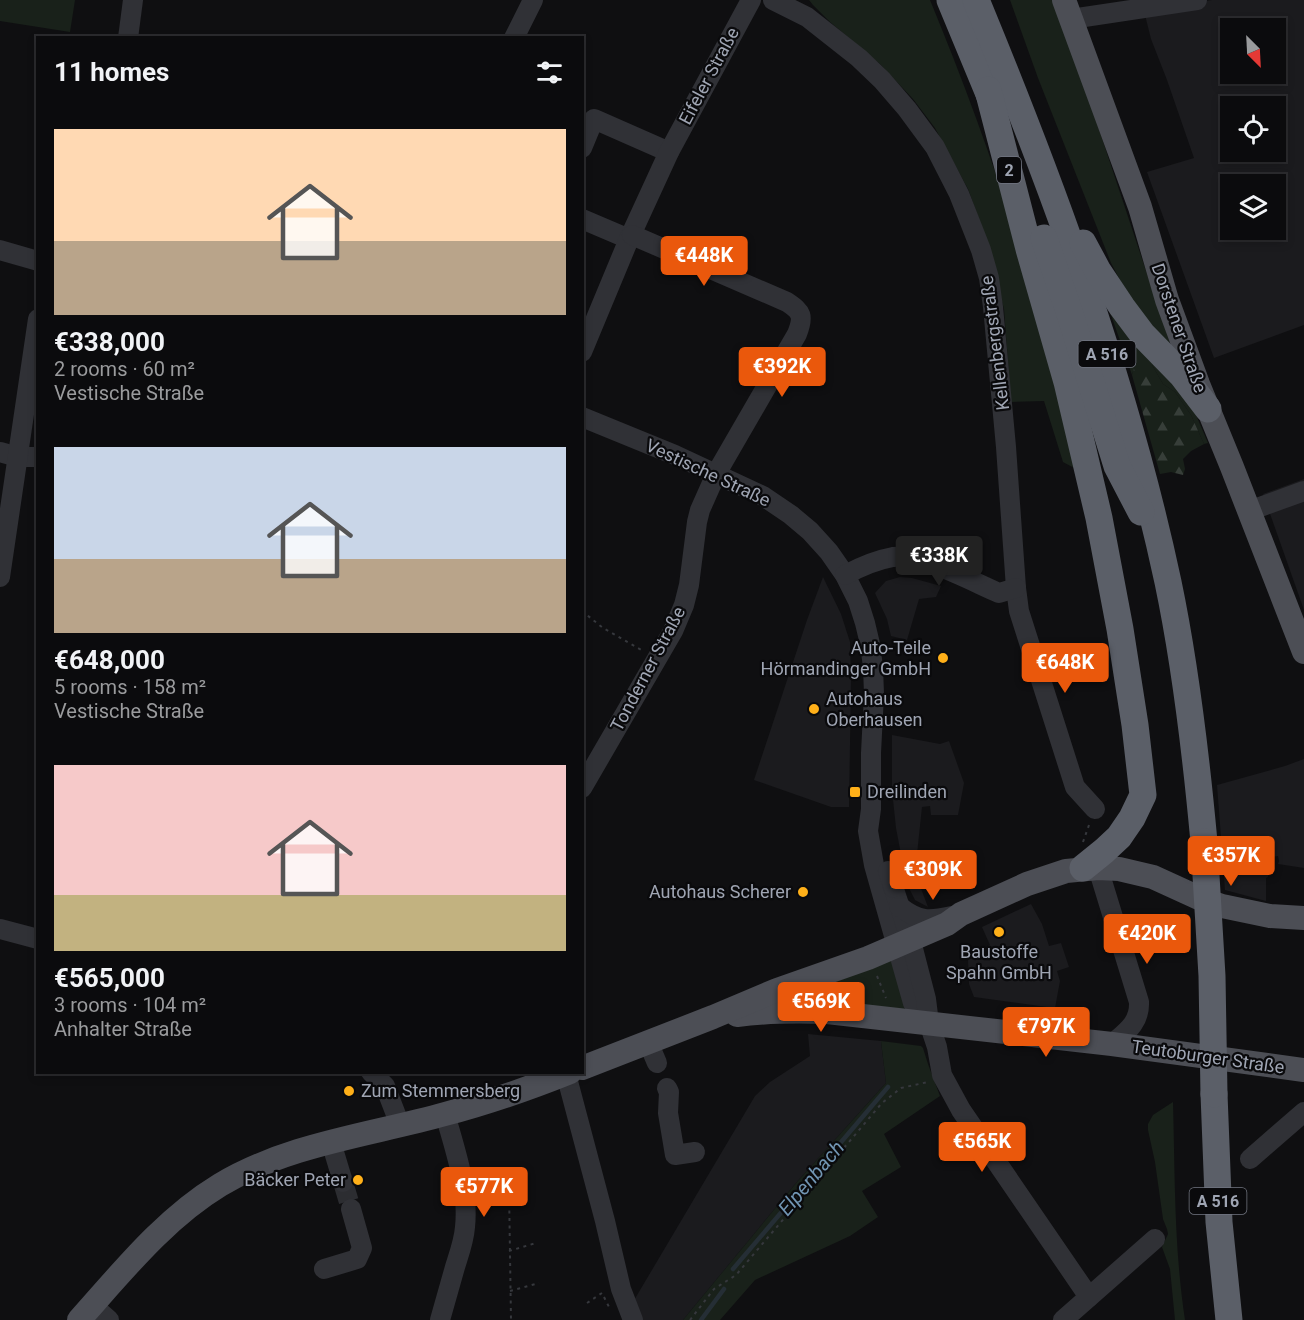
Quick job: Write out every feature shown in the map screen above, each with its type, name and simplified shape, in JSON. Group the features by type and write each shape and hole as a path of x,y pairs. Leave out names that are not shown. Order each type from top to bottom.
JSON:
{"highway":[{"name":"A 516","path":"950,0 988,90 1035,213 1070,314 1117,466 1161,550"},
{"name":"A 516","path":"976,0 1041,161 1113,373 1139,460 1161,550 1184,669 1196,755 1204,842 1212,976 1217,1190 1227,1316"},
{"name":"2","path":"988,90 1029,249 1067,382 1100,518 1124,651 1143,795 1132,818 1119,837 1085,869"},
{"path":"1041,161 1098,271 1122,307 1143,335 1182,375 1208,409"}],"main road":[{"name":"Dorstener Straße","path":"1068,10 1140,207 1167,300 1208,409 1302,641"},
{"path":"904,944 947,924 961,914 1027,884 1058,873 1085,869 1119,869 1137,872 1199,898 1238,910 1270,916 1304,918"},
{"name":"Teutoburger Straße","path":"584,1069 653,1053 712,1017 777,990 904,944"},
{"name":"Teutoburger Straße","path":"712,1017 763,1012 827,1012 1112,1044 1304,1070"},
{"name":"Teutoburger Straße","path":"94,1315 158,1234 194,1202 230,1179 291,1154 445,1114 563,1074"}],"street":[{"path":"128,36 133,0"},
{"path":"515,36 533,0"},
{"name":"Eifeler Straße","path":"584,347 669,152 751,0"},
{"name":"Kellenbergstraße","path":"772,0 807,17 860,58 882,80 935,147 959,194 981,250 993,307 1016,588"},
{"name":"Kellenbergstraße","path":"798,0 807,17"},
{"path":"1068,10 1197,0"},
{"path":"584,143 594,119 669,152"},
{"path":"584,220 631,237"},
{"name":"Tonderner Straße","path":"584,785 673,631 684,605 698,516 716,474 801,324 801,314 787,302 631,237"},
{"path":"0,250 36,260"},
{"path":"0,577 36,333"},
{"name":"Vestische Straße","path":"584,418 675,455 763,496 810,531 845,575 866,622 873,669 871,809 868,831 874,866 890,925 904,944"},
{"path":"1249,511 1304,490"},
{"path":"845,575 861,566 896,557 919,560 944,568 999,593 1016,588 1020,610 1075,787 1095,808"},
{"name":"Vestische Straße","path":"871,809 899,906 904,944"},
{"name":"Teutoburger Straße","path":"1085,869 1136,991 1139,1007 1132,1027 1112,1044"},
{"path":"899,906 910,915 922,919 961,914"},
{"path":"0,929 36,938"},
{"path":"904,944 926,999 929,1023 937,1047 942,1075 962,1110 1089,1297"},
{"path":"373,1074 385,1086 400,1125"},
{"path":"566,1074 621,1289 633,1320"},
{"path":"667,1088 669,1092 668,1113 675,1155 695,1152"},
{"path":"1250,1159 1304,1112"},
{"path":"440,1320 462,1246 466,1209 460,1173 445,1114"},
{"path":"331,1142 343,1182"},
{"path":"324,1269 357,1259 362,1248 351,1209"},
{"path":"1063,1320 1155,1239"}],"path":[{"path":"584,613 603,628 648,654 660,654"},
{"path":"1085,869 1095,808"},
{"path":"877,977 889,1006"},
{"path":"690,1320 714,1289 736,1275 882,1103 901,1088 930,1081 942,1075"},
{"path":"509,1188 510,1320"},
{"path":"509,1251 536,1243"},
{"path":"510,1291 539,1283"},
{"path":"586,1303 602,1293 611,1311"}],"shaded area":[{"path":"1212,0 1304,0 1304,325 1214,358 1147,172 1194,158 1151,39 1144,11"},
{"path":"1304,479 1304,610 1263,494"},
{"name":"Autohaus Oberhausen","path":"823,577 841,614 850,642 849,807 831,807 754,780"},
{"path":"900,577 941,586 936,597 919,599 907,640 891,636 887,619 875,593 886,581"},
{"path":"892,735 940,744 949,741 964,783 958,815 931,815 930,806 922,807 915,873 928,907 915,900 902,874 905,863 896,828 892,790"},
{"path":"1304,759 1304,868 1278,864 1278,856 1269,857 1266,901 1225,890 1217,785"},
{"path":"1031,904 1042,924 1049,946 1061,943 1069,967 1057,971 1060,981 1055,1008 974,997 969,984 966,956 990,945 982,927"},
{"path":"808,1034 881,1041 886,1083 797,1182 683,1320 639,1320 633,1302 755,1096 770,1082 810,1056"}],"green space":[{"path":"0,0 75,0 70,32 0,21"},
{"path":"809,0 930,0 978,123 1020,249 1078,470 1063,462 1044,401 1011,402 1004,309 986,238 968,189 935,128 913,99 880,64 830,22"},
{"path":"1010,0 1054,0 1172,349 1131,301 1111,263 1038,78"},
{"path":"1103,292 1191,403 1208,443 1204,444 1191,415 1175,392 1163,384 1152,365 1135,365 1132,375"},
{"path":"1141,363 1152,365 1163,384 1175,392 1191,415 1204,444 1191,451 1183,459 1185,469 1183,475 1171,472 1160,474 1132,375 1135,365"},
{"path":"891,957 907,1005 904,1009 764,1001"},
{"path":"881,1041 921,1046 940,1096 884,1134 901,1167 862,1191 878,1217 850,1236 755,1280 720,1320 683,1320 797,1182 886,1083"},
{"path":"1173,1102 1177,1239 1185,1320 1175,1320 1170,1269 1162,1247 1168,1234 1163,1219 1148,1130 1148,1124 1153,1115"}],"waterway":[{"name":"Elpenbach","path":"733,1269 888,1087"},
{"name":"Elpenbach","path":"701,1320 724,1289"}],"tunnel":[{"path":"343,1182 351,1209"}],"place":[{"name":"Auto-Teile Hörmandinger GmbH","path":"943,658"},
{"name":"Autohaus Oberhausen","path":"814,709"},
{"name":"Dreilinden","path":"855,792"},
{"name":"Autohaus Scherer","path":"803,892"},
{"name":"Baustoffe Spahn GmbH","path":"999,932"},
{"name":"Zum Stemmersberg","path":"349,1091"},
{"name":"Bäcker Peter","path":"358,1180"}]}
